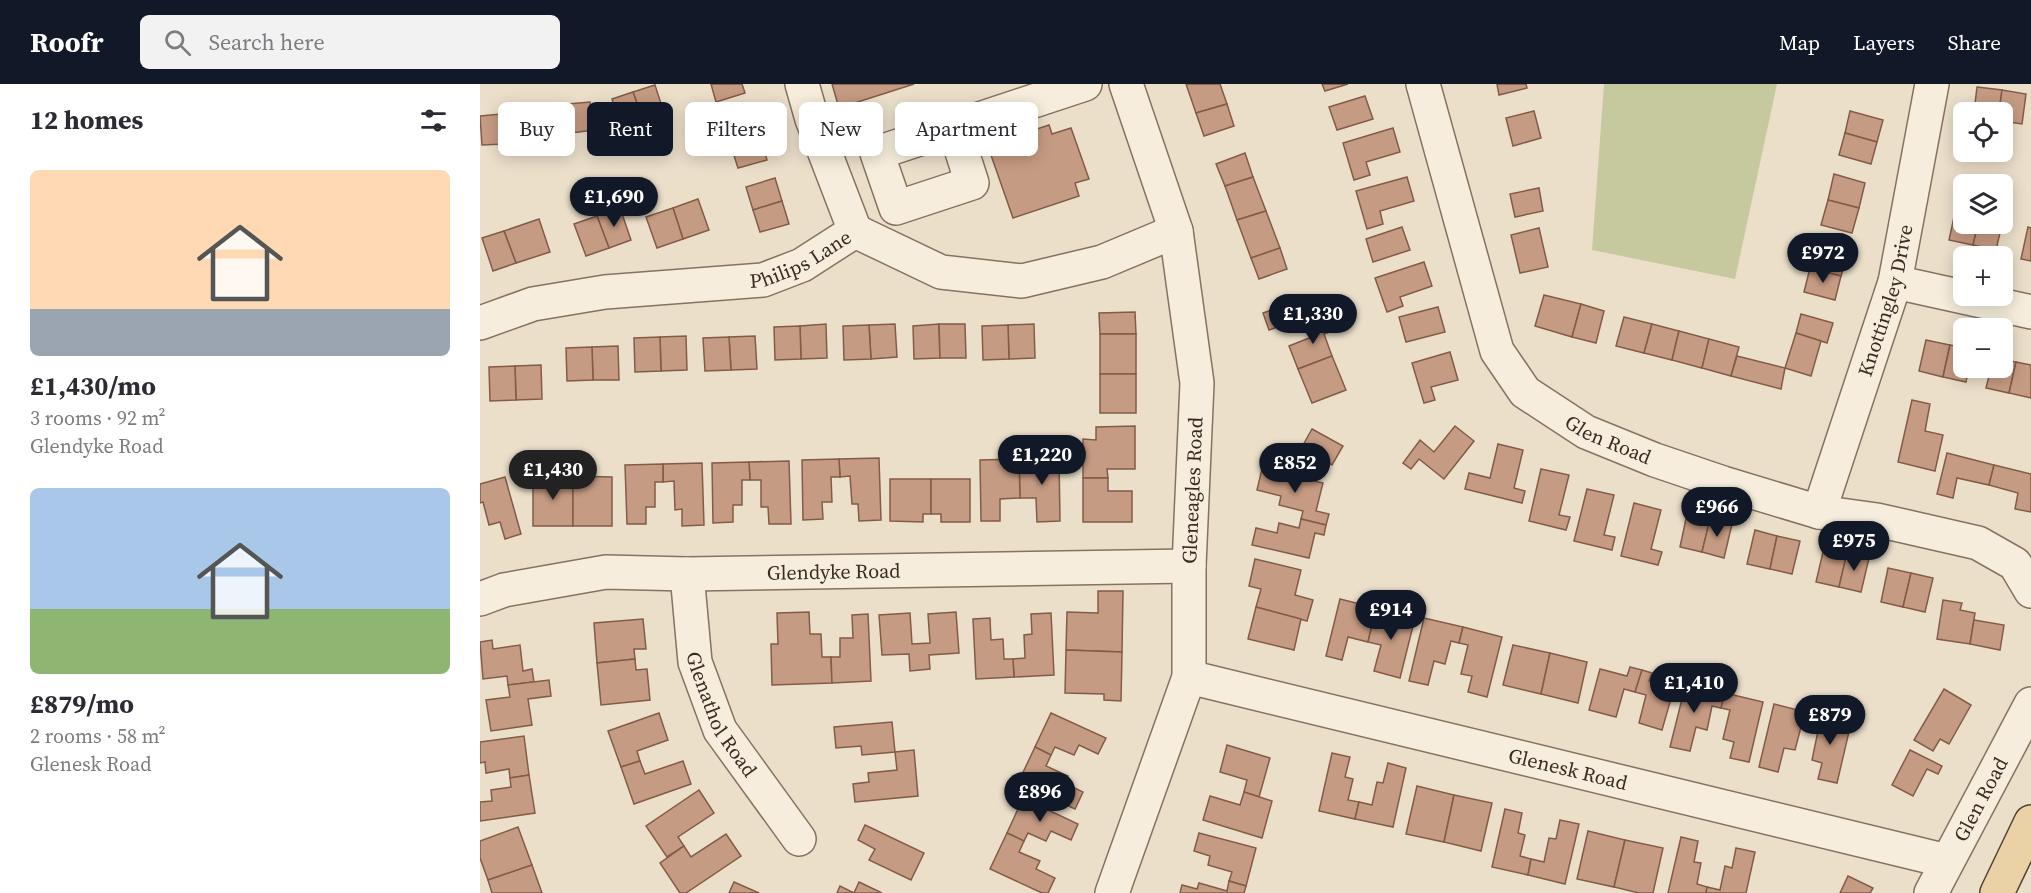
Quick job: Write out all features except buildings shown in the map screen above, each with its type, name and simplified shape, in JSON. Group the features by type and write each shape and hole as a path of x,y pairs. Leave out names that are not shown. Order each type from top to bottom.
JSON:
{"main road":[{"path":"1997,893 2031,822"}],"street":[{"path":"802,84 812,119 855,231"},
{"path":"1031,102 1085,84"},
{"name":"Gleneagles Road","path":"1112,893 1189,677 1190,566 1197,383 1176,231 1126,84"},
{"name":"Glen Road","path":"1423,84 1497,351 1525,392 1586,432 1654,460 1819,512 1877,520 1978,543 2015,564 2031,591"},
{"name":"Knottingley Drive","path":"1819,512 1895,282 1932,84"},
{"name":"Philips Lane","path":"480,323 533,304 605,292 763,280 802,265 855,231 941,273 1022,282 1102,262 1176,231"},
{"path":"1895,282 2031,312"},
{"name":"Glendyke Road","path":"480,600 504,590 606,572 687,574 1190,566"},
{"name":"Glenathol Road","path":"687,574 695,662 720,730 799,839"},
{"name":"Glenesk Road","path":"1189,677 1947,861"},
{"name":"Glen Road","path":"1930,893 2031,704"}],"green space":[{"path":"1604,84 1777,84 1735,279 1592,250"}]}
